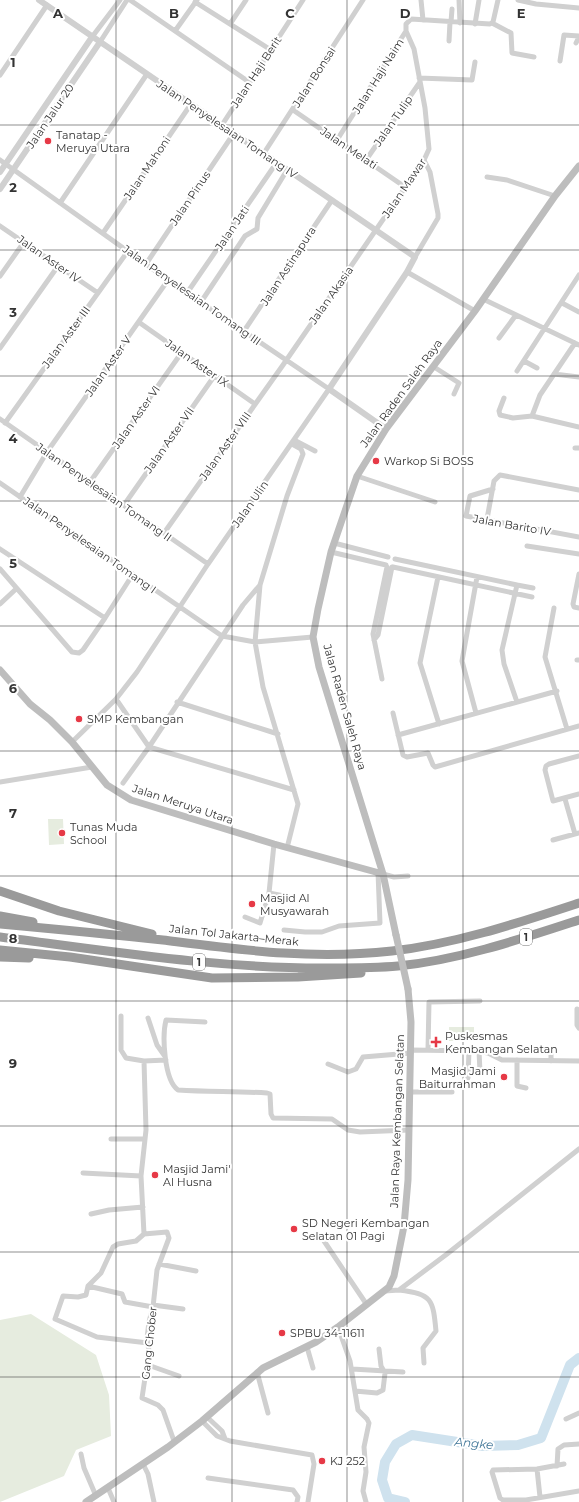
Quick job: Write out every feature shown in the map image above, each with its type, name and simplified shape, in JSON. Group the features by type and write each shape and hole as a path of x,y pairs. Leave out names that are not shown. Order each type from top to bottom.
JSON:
{"highway":[{"path":"0,891 59,911 181,942"},
{"name":"Jalan Tol Jakarta–Merak","path":"0,924 93,932 288,954 319,955 393,951 431,944 513,925 579,904"},
{"path":"0,916 93,932"},
{"name":"1","path":"0,937 241,966 296,968 398,966 494,946 579,920"},
{"path":"0,950 70,957 227,979 349,974 398,966"},
{"path":"0,957 70,957"}],"main road":[{"name":"Jalan Raden Saleh Raya","path":"408,989 381,873 319,667 313,637 318,609 334,543 357,476 386,429 434,367 555,196 579,166"},
{"name":"Jalan Meruya Utara","path":"0,670 30,704 50,720 72,742 107,785 131,800 287,848 381,873"},
{"name":"Jalan Raya Kembangan Selatan","path":"86,1502 143,1464 204,1419 257,1372 307,1347 338,1327 385,1291 392,1279 404,1226 409,1130 412,1022 408,989"}],"street":[{"name":"Jalan Penyelesaian Tomang IV","path":"39,0 415,257"},
{"path":"92,36 120,0"},
{"path":"100,42 128,0 249,82"},
{"path":"230,24 246,0"},
{"name":"Jalan Haji Berit","path":"222,125 303,0"},
{"name":"Jalan Bonsai","path":"264,154 363,0"},
{"path":"421,0 423,20"},
{"path":"459,0 460,23"},
{"path":"475,24 479,0"},
{"path":"498,0 492,23 511,33 512,53 534,57"},
{"path":"518,0 536,4 579,8"},
{"path":"564,0 565,7"},
{"path":"175,31 196,1 270,50"},
{"path":"0,76 47,5"},
{"path":"449,41 452,10"},
{"name":"Jalan Haji Naim","path":"337,140 406,31 406,24 411,19 475,24 492,23"},
{"name":"Jalan Mawar","path":"376,230 424,160 429,150 426,113 414,49 406,31"},
{"path":"560,61 564,35 579,36 576,43"},
{"name":"Jalan Jalur 20","path":"0,172 3,162 92,36"},
{"name":"Jalan Jalur 20","path":"0,189 100,42"},
{"path":"419,80 472,80 476,62"},
{"path":"60,203 147,74"},
{"name":"Jalan Tulip","path":"366,160 419,80"},
{"name":"Jalan Mahoni","path":"103,233 190,104"},
{"name":"Jalan Melati","path":"293,110 405,187"},
{"name":"Jalan Pinus","path":"146,264 234,133"},
{"path":"415,257 438,218 430,172 424,160"},
{"name":"Jalan Penyelesaian Tomang III","path":"3,162 168,280 386,429"},
{"name":"Jalan Jati","path":"188,293 277,162"},
{"path":"201,302 245,236 257,229 258,218 287,170"},
{"path":"487,176 507,180 555,196"},
{"name":"Jalan Astinapura","path":"244,331 332,200"},
{"name":"Jalan Aster IV","path":"0,226 98,293"},
{"name":"Jalan Akasia","path":"286,360 376,230"},
{"path":"0,276 24,242"},
{"name":"Jalan Aster III","path":"2,421 128,251"},
{"name":"Jalan Ulin","path":"72,742 116,699 137,672 208,564 329,389 407,272 415,257"},
{"path":"0,348 58,266"},
{"path":"407,272 475,311"},
{"path":"517,371 579,275"},
{"name":"Jalan Aster V","path":"20,497 47,452 140,323 168,280"},
{"path":"483,298 577,344 540,395 532,416"},
{"path":"562,303 579,312"},
{"path":"499,338 516,315"},
{"name":"Jalan Aster IX","path":"140,323 255,404"},
{"name":"Jalan Aster VI","path":"90,482 182,352"},
{"name":"Jalan Aster VIII","path":"164,533 286,360"},
{"path":"524,361 537,368"},
{"path":"434,367 459,383 454,394"},
{"path":"554,374 579,377"},
{"name":"Jalan Aster VII","path":"124,506 215,375"},
{"path":"504,398 499,411 500,415 513,418 532,416 579,427"},
{"name":"Jalan Penyelesaian Tomang II","path":"2,421 208,564"},
{"path":"293,442 315,451"},
{"path":"287,848 298,809 278,734 263,687 255,642 260,585 287,496 303,454 301,449 293,442"},
{"path":"487,519 496,478 504,475 579,490"},
{"path":"357,476 435,502"},
{"name":"Jalan Penyelesaian Tomang I","path":"0,483 222,636"},
{"name":"Jalan Barito IV","path":"493,489 470,496 465,514 467,516 579,537"},
{"path":"334,543 395,559 534,588"},
{"path":"527,546 579,554"},
{"path":"0,549 105,618"},
{"path":"332,552 532,597"},
{"path":"388,557 385,561 389,566"},
{"path":"389,566 396,563 395,559"},
{"path":"382,679 373,634 389,566"},
{"path":"0,569 72,652 81,652 133,574"},
{"path":"576,607 579,574"},
{"path":"438,577 420,663 439,724"},
{"path":"476,713 462,661 477,577"},
{"path":"517,584 502,650 504,664 517,702"},
{"path":"123,783 149,747 177,702 243,605 260,585"},
{"path":"0,604 16,588"},
{"path":"554,608 545,657 557,691 567,729"},
{"path":"222,636 255,642 313,637"},
{"path":"398,735 557,691"},
{"path":"116,699 149,747 294,790"},
{"path":"177,702 278,734"},
{"path":"393,713 404,756 427,753 433,765 437,767 579,726"},
{"path":"579,756 549,764 545,768 552,799 555,801 579,794"},
{"path":"0,782 92,767"},
{"path":"553,840 577,833 565,799"},
{"path":"244,917 260,923 269,893 274,844"},
{"path":"284,930 322,932 339,926 380,923 381,873 394,876 408,876"},
{"path":"269,893 289,897"},
{"path":"428,1050 429,1002 480,1001"},
{"path":"577,1009 577,1025 579,1028"},
{"path":"121,1016 121,1050 124,1055 130,1059 144,1061 165,1058"},
{"path":"148,1018 157,1045 165,1058 175,1087 178,1090 198,1092 231,1091 267,1093 270,1094 271,1097 271,1114 273,1118 332,1119 348,1130 360,1132 409,1130"},
{"path":"165,1058 163,1040 166,1020 205,1022"},
{"path":"328,1064 348,1072 356,1069 362,1058 428,1050 479,1051 502,1060 579,1061"},
{"path":"468,1078 469,1050"},
{"path":"479,1051 480,1072"},
{"path":"551,1052 551,1061"},
{"path":"517,1060 517,1086 526,1088"},
{"path":"144,1061 145,1138 141,1176 144,1234 136,1241 118,1244 113,1247 101,1272 88,1286 85,1296 63,1296 54,1319 97,1337 148,1343"},
{"path":"410,1092 452,1092"},
{"path":"111,1139 145,1138"},
{"path":"399,1290 447,1254 579,1149"},
{"path":"83,1173 141,1176"},
{"path":"92,1214 109,1210 142,1207"},
{"name":"Gang Chober","path":"144,1234 163,1232 169,1235 168,1242 159,1264 153,1306 149,1322 148,1365 142,1398 158,1405 163,1410 174,1441"},
{"path":"324,1240 367,1306"},
{"path":"159,1264 196,1271"},
{"path":"88,1286 122,1294 126,1302 183,1309"},
{"path":"385,1291 399,1290 418,1292 428,1299 433,1306 436,1331 423,1348 424,1363"},
{"path":"338,1327 352,1369 358,1410 368,1419 369,1423 364,1447 366,1472 364,1500"},
{"path":"307,1347 313,1368"},
{"path":"355,1391 381,1392 384,1387 384,1370 380,1366 380,1349"},
{"path":"148,1365 179,1376"},
{"path":"352,1369 403,1372"},
{"path":"257,1372 268,1413"},
{"path":"566,1419 579,1413"},
{"path":"204,1419 222,1432 226,1439 230,1441 312,1455 314,1464 308,1502"},
{"path":"557,1466 558,1449 564,1445 579,1444"},
{"path":"81,1454 84,1468 96,1496"},
{"path":"143,1464 148,1474 154,1502"},
{"path":"564,1464 537,1469 493,1470 492,1472 501,1500 526,1501 540,1497 579,1491"},
{"path":"537,1469 540,1497"},
{"path":"208,1478 293,1490 296,1492 298,1502"},
{"path":"108,1488 114,1502"}],"shaded area":[{"path":"48,819 63,819 64,844 49,845"},
{"path":"449,1027 474,1027 474,1041 449,1041"},
{"path":"31,1314 96,1355 109,1395 111,1436 76,1450 64,1476 0,1502 0,1320"}],"waterway":[{"name":"Angke","path":"405,1502 388,1498 382,1480 385,1462 396,1444 412,1435 483,1446 518,1445 541,1438 570,1365 579,1358"}],"place":[{"name":"Tanatap - Meruya Utara","path":"48,141"},
{"name":"Warkop Si BOSS","path":"376,461"},
{"name":"SMP Kembangan","path":"79,719"},
{"name":"Tunas Muda School","path":"62,833"},
{"name":"Masjid Al Musyawarah","path":"252,904"},
{"name":"Puskesmas Kembangan Selatan","path":"436,1042"},
{"name":"Masjid Jami Baiturrahman","path":"504,1077"},
{"name":"Masjid Jami' Al Husna","path":"155,1175"},
{"name":"SD Negeri Kembangan Selatan 01 Pagi","path":"294,1229"},
{"name":"SPBU 34-11611","path":"282,1333"},
{"name":"KJ 252","path":"322,1461"}]}
